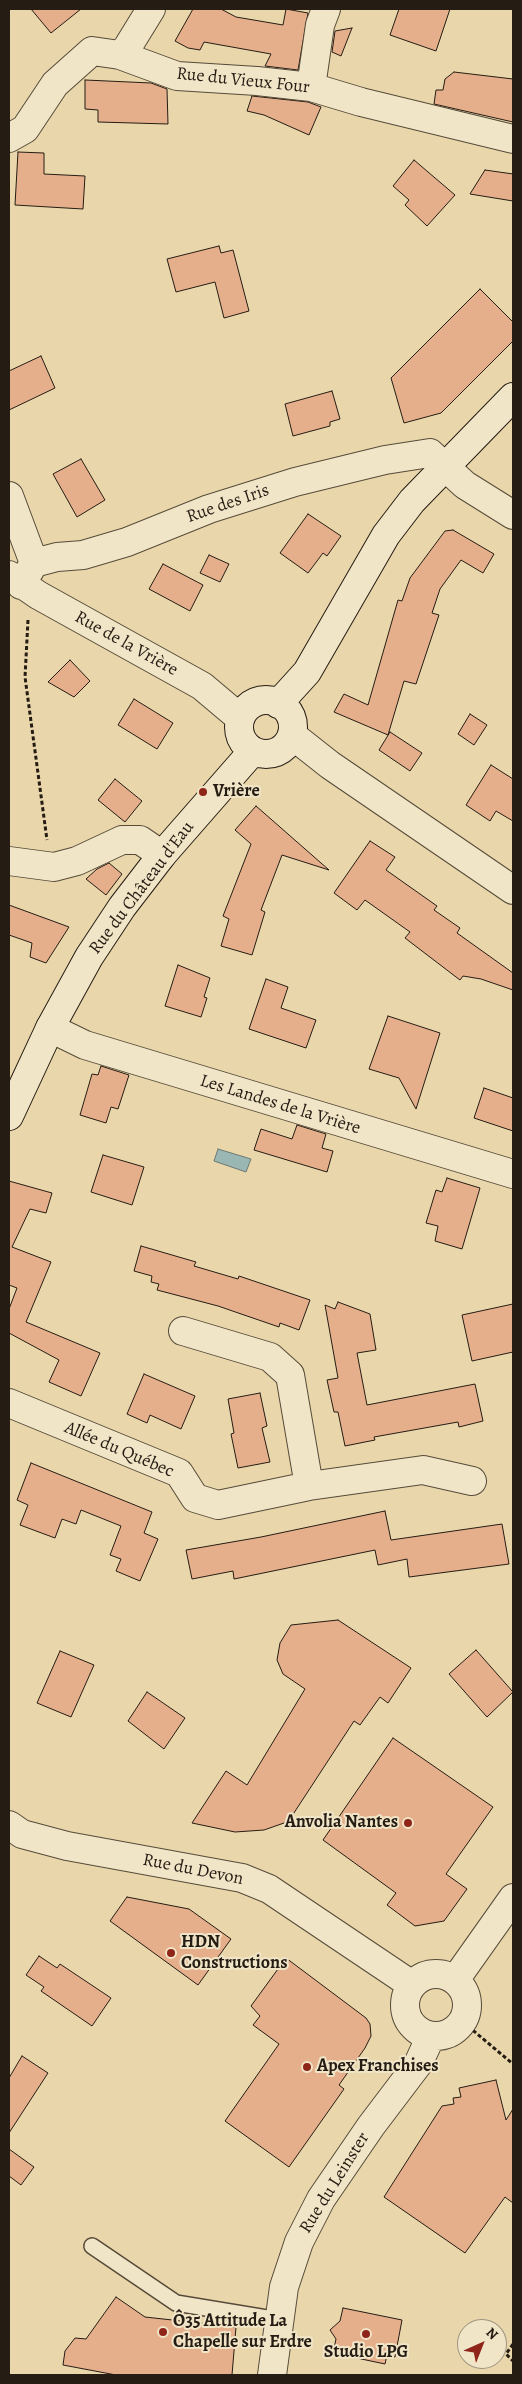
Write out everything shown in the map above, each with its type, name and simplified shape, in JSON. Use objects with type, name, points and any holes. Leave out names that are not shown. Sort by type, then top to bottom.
[{"type":"street","points":[[120,55],[127,48],[150,9]]},
{"type":"street","points":[[311,87],[320,25],[326,9]]},
{"type":"street","name":"Rue du Vieux Four","points":[[9,138],[25,129],[55,84],[92,51],[120,55],[177,76],[257,81],[311,87],[361,102],[513,139]]},
{"type":"street","points":[[278,704],[307,672],[386,535],[412,500],[513,397]]},
{"type":"street","name":"Rue des Iris","points":[[25,579],[57,557],[83,556],[127,542],[209,509],[257,494],[385,460],[421,454],[430,453],[465,485],[513,515]]},
{"type":"street","points":[[9,496],[25,579]]},
{"type":"street","name":"Rue de la Vrière","points":[[25,579],[202,686],[240,718]]},
{"type":"street","points":[[270,700],[278,704],[286,709],[291,717],[292,735],[281,750],[262,754],[252,752],[241,737],[240,718],[252,704],[270,700]]},
{"type":"street","points":[[292,735],[330,765],[513,890]]},
{"type":"street","name":"Rue du Château d'Eau","points":[[9,1116],[50,1028],[89,957],[122,907],[162,854],[252,752]]},
{"type":"street","points":[[9,861],[54,867],[77,861],[122,840],[140,840],[162,854]]},
{"type":"street","name":"Les Landes de la Vrière","points":[[50,1028],[94,1048],[513,1174]]},
{"type":"street","points":[[183,1331],[270,1357],[290,1375],[309,1486]]},
{"type":"street","name":"Allée du Québec","points":[[9,1403],[179,1473],[195,1498],[218,1505],[309,1486],[423,1470],[472,1481]]},
{"type":"street","name":"Rue du Devon","points":[[9,1825],[22,1834],[67,1846],[242,1878],[269,1889],[412,1985]]},
{"type":"street","points":[[455,1980],[513,1898]]},
{"type":"street","points":[[428,1974],[447,1975],[455,1980],[466,1995],[467,2013],[463,2022],[449,2034],[431,2036],[420,2032],[412,2025],[407,2016],[405,2005],[412,1985],[428,1974]]},
{"type":"street","name":"Rue du Leinster","points":[[272,2375],[284,2287],[299,2242],[321,2199],[371,2126],[418,2064],[431,2036]]},
{"type":"lane","points":[[92,2246],[176,2303],[279,2320]]},
{"type":"path","points":[[25,579],[28,612],[25,677],[48,841],[54,867]]},
{"type":"path","points":[[463,2022],[513,2064]]},
{"type":"path","points":[[513,2344],[506,2354],[513,2361]]},
{"type":"water","points":[[218,1149],[251,1159],[246,1172],[214,1161]]},
{"type":"building","points":[[31,9],[81,9],[51,33]]},
{"type":"building","points":[[193,9],[221,9],[236,17],[283,25],[286,9],[308,13],[298,70],[265,66],[271,54],[204,42],[200,50],[188,48],[175,41]]},
{"type":"building","points":[[399,9],[450,9],[436,51],[390,35]]},
{"type":"building","points":[[352,28],[341,56],[332,52],[335,31]]},
{"type":"building","points":[[454,72],[513,79],[513,122],[434,104],[436,90],[443,90],[445,79]]},
{"type":"building","points":[[85,80],[151,83],[167,89],[168,124],[98,122],[98,110],[85,109]]},
{"type":"building","points":[[252,96],[308,102],[321,107],[309,135],[264,115],[247,111]]},
{"type":"building","points":[[18,152],[44,153],[44,174],[85,176],[83,209],[15,205]]},
{"type":"building","points":[[414,160],[455,195],[427,226],[405,205],[409,200],[393,186]]},
{"type":"building","points":[[485,170],[513,174],[513,201],[470,194]]},
{"type":"building","points":[[219,246],[221,253],[233,250],[249,311],[224,318],[215,282],[176,292],[167,259]]},
{"type":"building","points":[[480,289],[513,322],[513,341],[441,413],[404,423],[391,378]]},
{"type":"building","points":[[41,356],[55,388],[9,410],[9,371]]},
{"type":"building","points":[[332,391],[340,419],[330,422],[330,426],[293,436],[285,404]]},
{"type":"building","points":[[81,459],[105,500],[77,517],[53,474]]},
{"type":"building","points":[[308,514],[341,536],[327,556],[323,553],[308,573],[280,553]]},
{"type":"building","points":[[453,530],[494,554],[483,573],[461,560],[440,589],[432,613],[439,615],[416,684],[404,681],[388,735],[334,712],[344,694],[368,705],[398,600],[402,601],[410,578],[445,531]]},
{"type":"building","points":[[209,555],[229,564],[220,582],[200,573]]},
{"type":"building","points":[[163,564],[203,585],[190,611],[149,589]]},
{"type":"building","points":[[70,660],[90,681],[74,697],[48,682]]},
{"type":"building","points":[[134,699],[173,723],[157,749],[118,725]]},
{"type":"building","points":[[470,714],[487,725],[474,745],[458,734]]},
{"type":"building","points":[[390,732],[422,753],[410,771],[379,750]]},
{"type":"building","points":[[491,765],[513,779],[513,821],[496,811],[490,821],[466,805]]},
{"type":"building","points":[[115,779],[142,801],[125,822],[98,800]]},
{"type":"building","points":[[256,806],[329,870],[282,855],[261,910],[265,912],[252,955],[221,946],[229,919],[223,916],[251,844],[235,830]]},
{"type":"building","points":[[370,841],[395,857],[386,870],[437,906],[434,910],[460,928],[457,933],[513,973],[513,990],[481,979],[463,976],[460,980],[405,938],[410,932],[365,900],[357,910],[334,893]]},
{"type":"building","points":[[109,863],[122,874],[106,895],[86,879],[97,869]]},
{"type":"building","points":[[9,905],[69,927],[46,963],[30,957],[32,943],[9,935]]},
{"type":"building","points":[[178,965],[210,978],[204,997],[207,998],[201,1017],[165,1006]]},
{"type":"building","points":[[266,979],[288,987],[281,1008],[316,1020],[306,1048],[249,1029]]},
{"type":"building","points":[[388,1016],[440,1033],[416,1109],[399,1078],[369,1069]]},
{"type":"building","points":[[101,1066],[129,1075],[118,1109],[111,1107],[106,1123],[80,1115],[92,1074],[98,1075]]},
{"type":"building","points":[[484,1088],[513,1098],[513,1131],[474,1118]]},
{"type":"building","points":[[297,1125],[326,1134],[322,1148],[333,1151],[327,1172],[254,1150],[261,1129],[292,1139]]},
{"type":"building","points":[[103,1155],[144,1167],[132,1205],[91,1192]]},
{"type":"building","points":[[447,1178],[480,1188],[462,1249],[435,1241],[438,1226],[426,1223],[436,1190],[442,1192]]},
{"type":"building","points":[[9,1181],[52,1193],[46,1213],[30,1209],[12,1247],[51,1262],[26,1322],[100,1353],[81,1396],[49,1382],[59,1360],[9,1333],[9,1309],[17,1288],[9,1285]]},
{"type":"building","points":[[141,1246],[196,1262],[194,1266],[238,1279],[239,1276],[310,1300],[299,1330],[280,1323],[279,1327],[218,1306],[157,1290],[159,1284],[151,1282],[152,1276],[134,1271]]},
{"type":"building","points":[[338,1302],[370,1314],[376,1350],[357,1353],[367,1405],[475,1384],[483,1421],[459,1427],[458,1422],[374,1437],[375,1440],[345,1446],[338,1412],[334,1412],[327,1380],[338,1378],[325,1305],[335,1309]]},
{"type":"building","points":[[513,1304],[513,1352],[472,1361],[462,1315]]},
{"type":"building","points":[[144,1374],[195,1396],[181,1429],[150,1415],[147,1423],[127,1414]]},
{"type":"building","points":[[260,1393],[267,1426],[262,1428],[270,1462],[238,1468],[231,1434],[234,1433],[228,1399]]},
{"type":"building","points":[[31,1463],[152,1512],[144,1533],[158,1539],[140,1581],[116,1571],[121,1559],[110,1555],[121,1526],[81,1510],[76,1524],[62,1519],[55,1538],[20,1525],[28,1505],[17,1500]]},
{"type":"building","points":[[385,1511],[391,1540],[502,1524],[509,1564],[409,1577],[407,1559],[378,1565],[375,1550],[234,1579],[233,1571],[192,1579],[186,1550],[261,1537]]},
{"type":"building","points":[[338,1620],[411,1668],[388,1703],[380,1697],[360,1725],[354,1721],[290,1819],[284,1823],[264,1830],[235,1832],[192,1823],[226,1771],[247,1785],[305,1689],[283,1674],[277,1660],[280,1643],[291,1625]]},
{"type":"building","points":[[476,1650],[513,1692],[487,1717],[449,1674]]},
{"type":"building","points":[[60,1651],[94,1665],[71,1717],[37,1703]]},
{"type":"building","points":[[147,1692],[185,1718],[164,1749],[128,1721]]},
{"type":"building","name":"Anvolia Nantes","points":[[393,1738],[493,1807],[446,1874],[467,1889],[444,1921],[415,1926],[387,1905],[396,1893],[323,1840]]},
{"type":"building","points":[[127,1897],[189,1909],[231,1939],[198,1985],[110,1921]]},
{"type":"building","points":[[39,1956],[57,1968],[60,1964],[111,1998],[92,2026],[41,1991],[44,1987],[26,1975]]},
{"type":"building","name":"Apex Franchises","points":[[286,1958],[366,2018],[370,2024],[371,2036],[365,2048],[339,2085],[344,2089],[289,2167],[225,2121],[279,2044],[253,2025],[260,2016],[251,2006]]},
{"type":"building","points":[[22,2056],[48,2073],[9,2133],[9,2078]]},
{"type":"building","points":[[496,2080],[506,2120],[513,2109],[513,2203],[505,2197],[465,2253],[384,2197],[442,2106],[454,2104],[453,2098],[461,2097],[459,2088]]},
{"type":"building","points":[[9,2149],[34,2167],[21,2185],[9,2176]]},
{"type":"building","name":"Ô35 Attitude La Chapelle sur Erdre","points":[[116,2297],[145,2317],[236,2327],[232,2375],[116,2375],[63,2365],[65,2351],[75,2338],[86,2339]]},
{"type":"building","name":"Studio LPG","points":[[343,2308],[402,2320],[395,2357],[387,2355],[385,2364],[333,2353],[336,2339],[330,2330],[340,2321]]},
{"type":"place","name":"Vrière","points":[[203,792]]},
{"type":"place","name":"Anvolia Nantes","points":[[408,1823]]},
{"type":"place","name":"HDN Constructions","points":[[171,1953]]},
{"type":"place","name":"Apex Franchises","points":[[307,2067]]},
{"type":"place","name":"Ô35 Attitude La Chapelle sur Erdre","points":[[163,2332]]},
{"type":"place","name":"Studio LPG","points":[[366,2334]]}]
